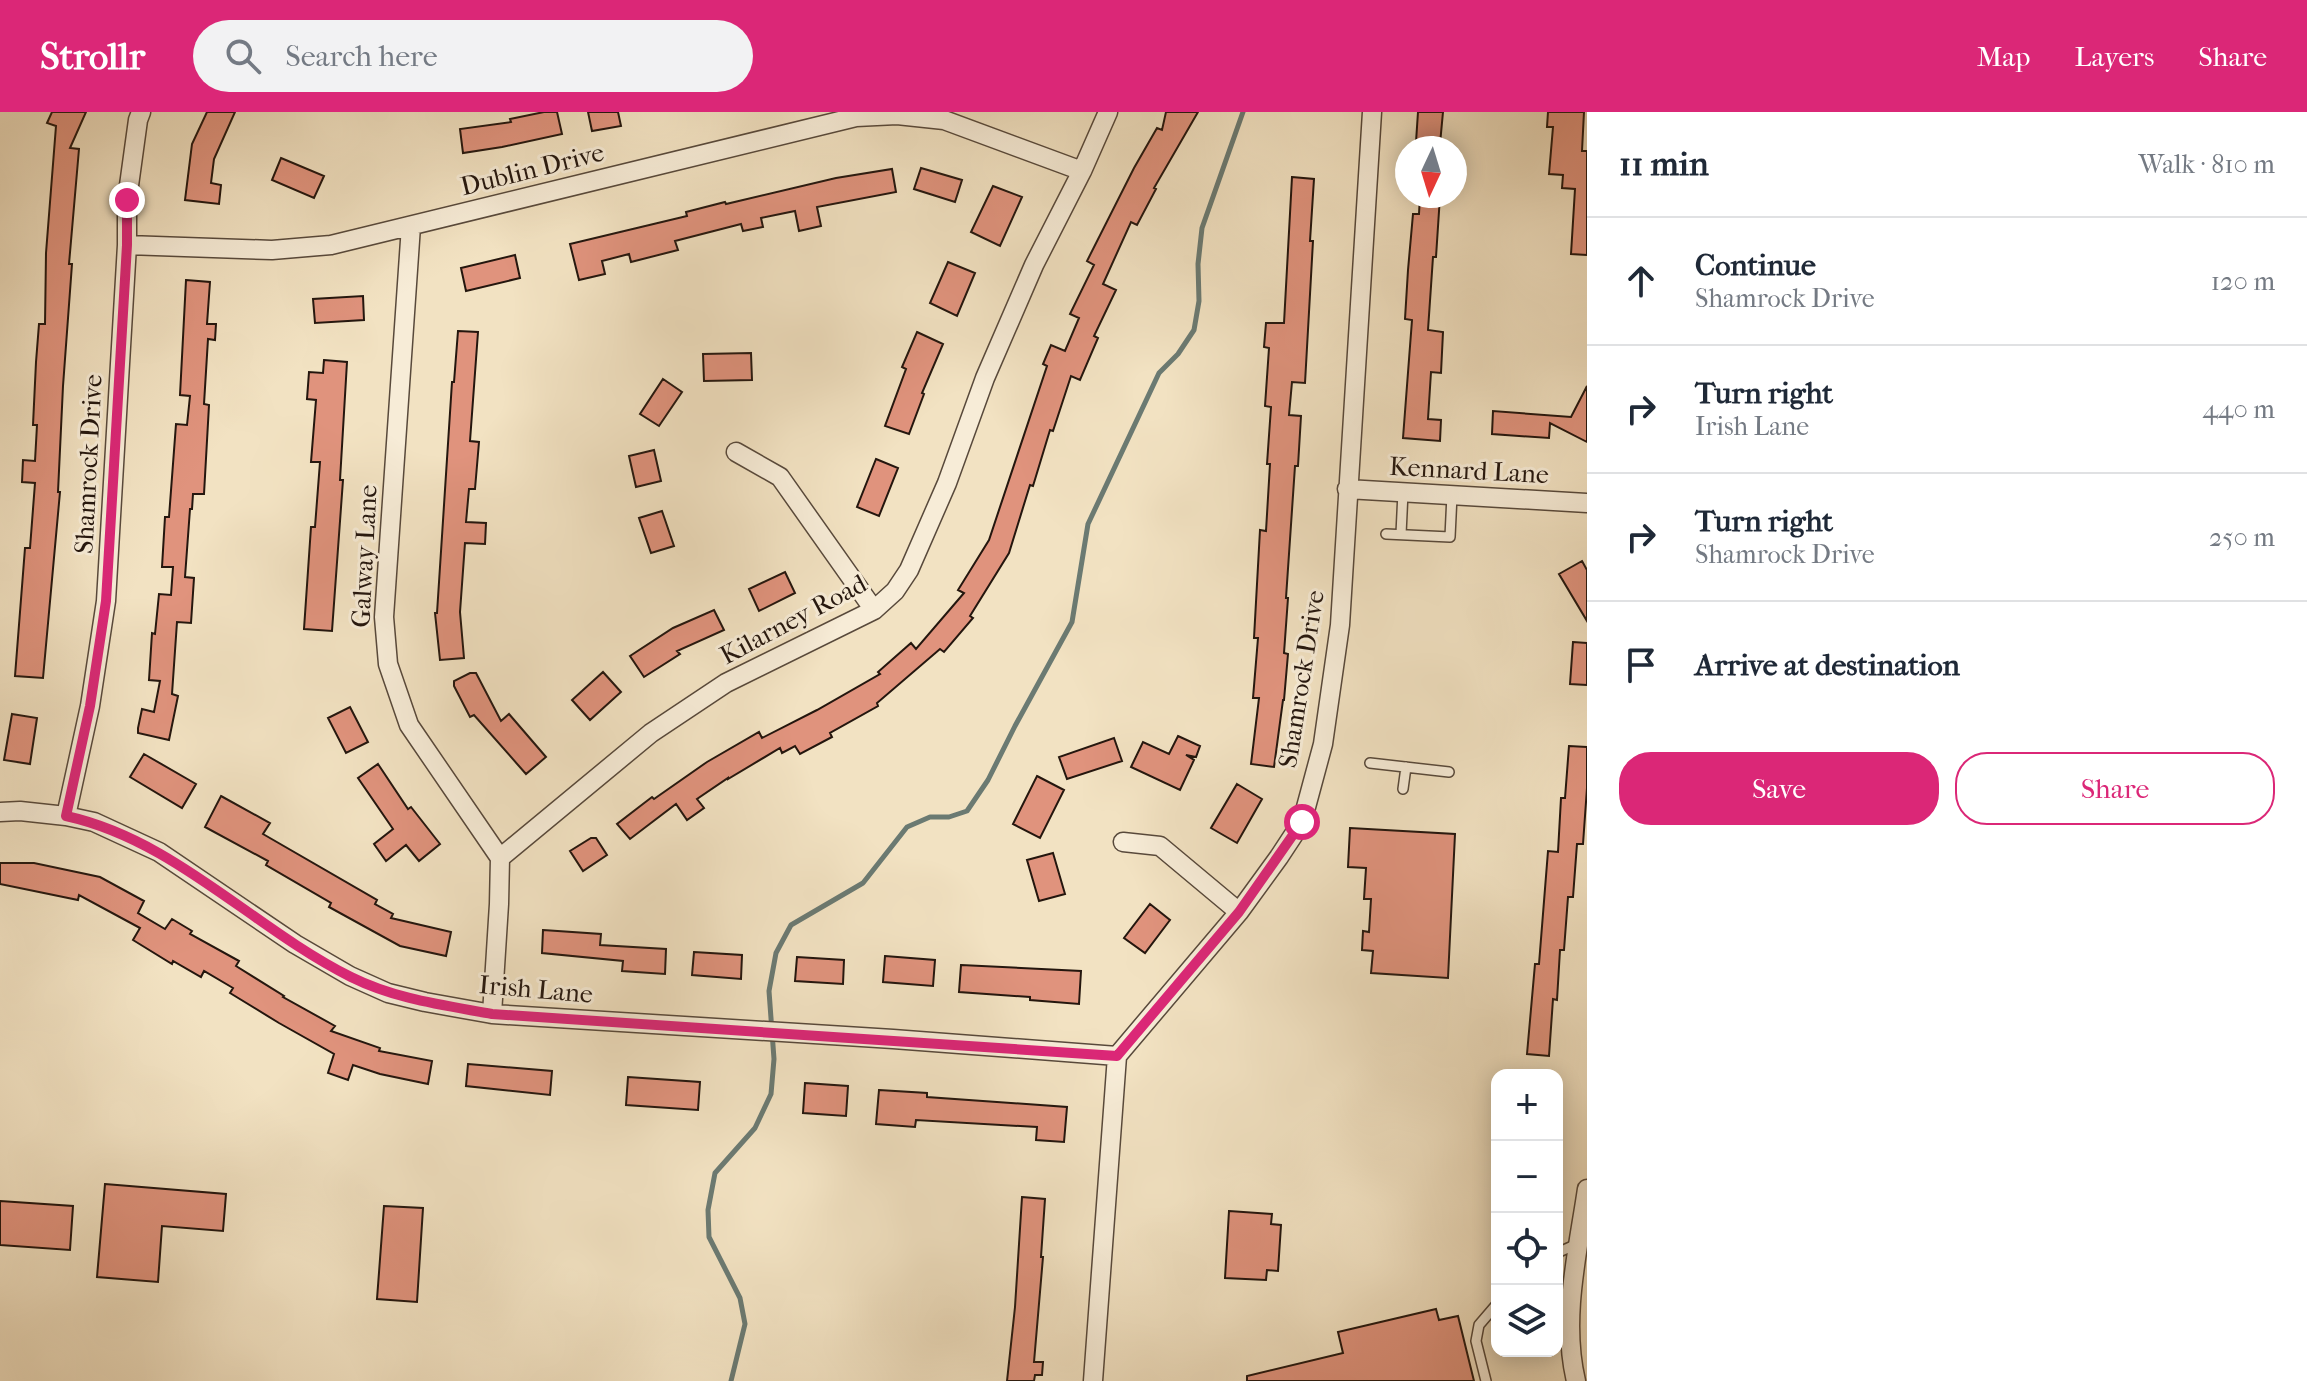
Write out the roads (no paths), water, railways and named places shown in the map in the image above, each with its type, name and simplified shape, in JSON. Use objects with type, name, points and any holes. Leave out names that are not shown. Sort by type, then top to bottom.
[{"type":"street","name":"Shamrock Drive","points":[[66,816],[90,706],[106,601],[127,200],[141,112]]},
{"type":"street","name":"Kilarney Road","points":[[500,858],[651,733],[726,683],[874,610],[895,591],[909,570],[947,483],[985,378],[1034,265],[1108,112]]},
{"type":"street","name":"Shamrock Drive","points":[[1117,1056],[1239,912],[1302,822],[1323,744],[1340,625],[1372,112]]},
{"type":"street","name":"Dublin Drive","points":[[127,245],[272,250],[331,245],[856,117],[897,115],[944,120],[1082,171]]},
{"type":"street","name":"Galway Lane","points":[[411,226],[384,617],[388,664],[409,725],[500,858]]},
{"type":"street","points":[[736,452],[780,477],[874,610]]},
{"type":"street","name":"Kennard Lane","points":[[1347,489],[1587,503]]},
{"type":"street","name":"Irish Lane","points":[[0,812],[20,811],[94,822],[159,852],[295,944],[350,976],[388,993],[425,1002],[492,1014],[1117,1056]]},
{"type":"street","points":[[1123,842],[1160,846],[1239,912]]},
{"type":"street","points":[[492,1014],[500,858]]},
{"type":"street","points":[[1093,1381],[1117,1056]]},
{"type":"street","points":[[1576,1381],[1572,1364],[1571,1304],[1587,1189]]},
{"type":"lane","points":[[1401,534],[1403,492]]},
{"type":"lane","points":[[1386,534],[1450,537],[1452,495]]},
{"type":"lane","points":[[1370,763],[1449,772]]},
{"type":"lane","points":[[1403,789],[1406,767]]},
{"type":"lane","points":[[1563,1250],[1579,1243]]},
{"type":"lane","points":[[1486,1381],[1479,1357],[1477,1333],[1479,1325],[1491,1311]]},
{"type":"waterway","points":[[731,1381],[745,1324],[740,1298],[709,1237],[708,1210],[715,1173],[755,1128],[771,1094],[774,1059],[769,991],[776,953],[791,925],[863,883],[907,827],[930,817],[949,817],[967,811],[988,780],[1072,622],[1088,524],[1159,373],[1178,354],[1194,330],[1199,301],[1198,264],[1202,228],[1243,112]]}]
